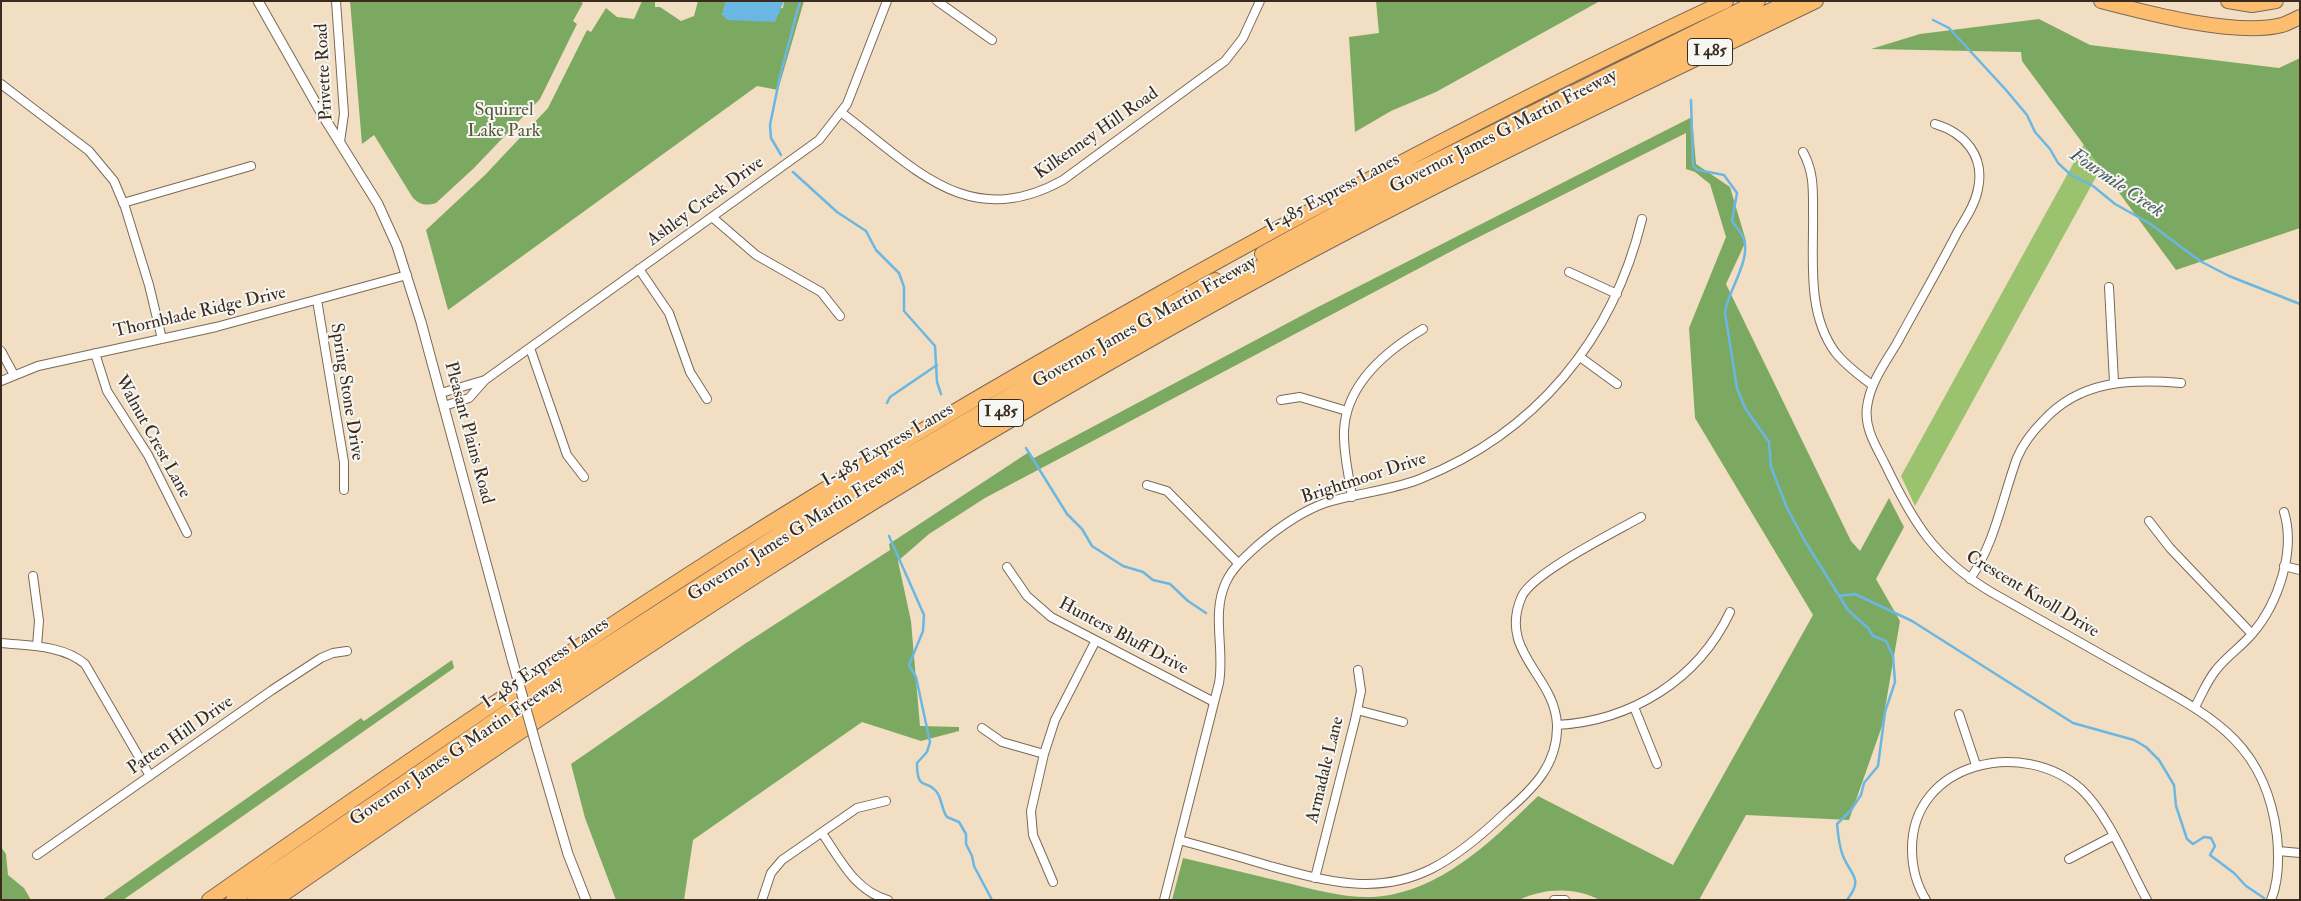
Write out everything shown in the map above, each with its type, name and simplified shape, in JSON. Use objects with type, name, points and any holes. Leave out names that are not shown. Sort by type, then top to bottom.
[{"type":"highway","points":[[1668,28],[1688,11],[1706,1]]},
{"type":"highway","name":"Governor James G Martin Freeway","points":[[209,900],[572,651],[717,557],[1013,377],[1286,223],[1589,66],[1726,1]]},
{"type":"highway","name":"I-485 Express Lanes","points":[[233,900],[558,677],[827,503],[1108,338],[1392,183],[1758,1]]},
{"type":"highway","name":"I-485 Express Lanes","points":[[255,900],[469,751],[717,587],[834,513],[1033,393],[1252,270],[1554,113],[1791,1]]},
{"type":"highway","name":"Governor James G Martin Freeway","points":[[275,900],[576,694],[763,572],[1029,410],[1231,294],[1580,113],[1820,1]]},
{"type":"highway","points":[[2101,1],[2142,12],[2236,29],[2282,25],[2300,17]]},
{"type":"highway","points":[[2228,1],[2252,5],[2276,1]]},
{"type":"highway","points":[[469,751],[576,694]]},
{"type":"highway","points":[[223,900],[264,861]]},
{"type":"street","name":"Pleasant Plains Road","points":[[258,1],[378,204],[407,275],[441,393],[537,748],[568,854],[586,900]]},
{"type":"street","name":"Privette Road","points":[[336,1],[344,114],[340,142]]},
{"type":"street","name":"Ashley Creek Drive","points":[[444,406],[468,398],[485,380],[812,145],[842,113],[887,1]]},
{"type":"street","points":[[937,1],[992,40]]},
{"type":"street","name":"Kilkenney Hill Road","points":[[842,113],[946,189],[988,200],[1010,200],[1034,195],[1063,180],[1225,61],[1243,38],[1260,1]]},
{"type":"street","points":[[1,84],[89,151],[110,176],[123,203],[149,285],[162,339]]},
{"type":"street","name":"Crescent Knoll Drive","points":[[1935,124],[1959,134],[1967,142],[1978,167],[1978,193],[1872,385],[1867,407],[1867,424],[1900,496],[1916,525],[1934,547],[1970,579],[2195,707],[2226,730],[2253,763],[2273,810],[2278,851],[2276,885],[2271,900]]},
{"type":"street","points":[[1804,152],[1812,173],[1814,294],[1822,330],[1835,352],[1872,385]]},
{"type":"street","points":[[123,203],[251,166]]},
{"type":"street","points":[[712,217],[756,255],[821,292],[840,316]]},
{"type":"street","name":"Brightmoor Drive","points":[[1164,900],[1214,702],[1222,662],[1218,623],[1220,597],[1226,581],[1238,563],[1292,519],[1325,503],[1420,479],[1486,446],[1530,413],[1580,357],[1601,325],[1617,294],[1642,219]]},
{"type":"street","points":[[639,269],[669,313],[690,372],[707,399]]},
{"type":"street","points":[[1569,272],[1617,294]]},
{"type":"street","name":"Thornblade Ridge Drive","points":[[1,381],[38,366],[216,327],[407,275]]},
{"type":"street","points":[[2109,287],[2114,382]]},
{"type":"street","name":"Spring Stone Drive","points":[[317,300],[344,462],[344,490]]},
{"type":"street","points":[[1352,497],[1344,443],[1347,411],[1359,387],[1376,363],[1402,341],[1423,329]]},
{"type":"street","points":[[530,348],[567,455],[584,477]]},
{"type":"street","points":[[1,351],[14,375]]},
{"type":"street","name":"Walnut Crest Lane","points":[[95,353],[107,391],[148,456],[187,533]]},
{"type":"street","points":[[1580,357],[1617,384]]},
{"type":"street","name":"Ashley Creek Drive","points":[[441,393],[485,380]]},
{"type":"street","points":[[1970,579],[1988,547],[2018,457],[2031,433],[2050,412],[2066,400],[2090,389],[2114,382],[2157,381],[2181,384]]},
{"type":"street","points":[[1282,400],[1293,396],[1300,397],[1347,411]]},
{"type":"street","points":[[1147,485],[1167,491],[1238,563]]},
{"type":"street","points":[[2195,707],[2218,668],[2252,634],[2269,608],[2284,566],[2288,527],[2284,512]]},
{"type":"street","points":[[1179,840],[1343,884],[1377,885],[1417,875],[1444,861],[1492,825],[1543,776],[1555,749],[1556,714],[1548,693],[1518,641],[1516,622],[1522,596],[1536,579],[1641,517]]},
{"type":"street","points":[[2150,521],[2170,548],[2252,634]]},
{"type":"street","name":"Hunters Bluff Drive","points":[[1007,566],[1027,596],[1040,608],[1095,642],[1214,702]]},
{"type":"street","points":[[2284,566],[2300,570]]},
{"type":"street","points":[[33,576],[39,621],[38,646]]},
{"type":"street","points":[[1557,725],[1590,722],[1634,707],[1660,692],[1688,671],[1717,636],[1730,612]]},
{"type":"street","points":[[1053,882],[1038,848],[1030,820],[1044,754],[1062,705],[1095,642]]},
{"type":"street","points":[[1,643],[38,646],[67,653],[85,664],[150,776]]},
{"type":"street","name":"Patten Hill Drive","points":[[38,856],[321,658],[333,653],[347,651]]},
{"type":"street","name":"Armadale Lane","points":[[1315,878],[1361,691],[1358,670]]},
{"type":"street","points":[[1634,707],[1658,764]]},
{"type":"street","points":[[1357,710],[1403,722]]},
{"type":"street","points":[[1959,714],[1976,765]]},
{"type":"street","points":[[982,728],[1002,742],[1044,754]]},
{"type":"street","points":[[1926,900],[1916,881],[1912,862],[1912,844],[1916,822],[1925,804],[1937,790],[1964,770],[1976,765],[1996,761],[2032,763],[2060,775],[2088,797],[2113,836],[2147,900]]},
{"type":"street","points":[[762,900],[767,881],[775,866],[857,808],[886,801]]},
{"type":"street","points":[[822,833],[855,880],[876,896],[888,900]]},
{"type":"street","points":[[2069,859],[2113,836]]},
{"type":"street","points":[[2278,851],[2300,853]]},
{"type":"street","points":[[1554,900],[1565,900]]},
{"type":"green space","name":"Squirrel Lake Park","points":[[350,1],[579,1],[583,3],[573,21],[577,24],[540,99],[474,168],[436,203],[426,205],[413,198],[374,135],[362,144]]},
{"type":"green space","points":[[642,1],[655,1],[655,7],[660,7],[681,21],[694,16],[698,1],[726,1],[722,15],[783,8],[784,1],[804,1],[778,90],[757,86],[448,310],[426,230],[485,175],[548,108],[587,30],[591,32],[606,8],[617,17],[634,19]]},
{"type":"green space","points":[[1376,1],[1600,1],[1436,92],[1391,111],[1355,132],[1349,37],[1379,33]]},
{"type":"green space","points":[[2039,19],[2090,45],[2279,68],[2300,58],[2300,228],[2176,270],[2022,61],[2021,52],[1871,49],[1920,34]]},
{"type":"green space","points":[[1692,117],[1696,164],[1730,187],[1746,241],[1726,284],[1851,541],[1860,551],[1889,498],[1904,527],[1876,579],[1900,621],[1882,726],[1849,820],[1746,815],[1699,900],[1600,900],[1570,891],[1549,891],[1519,900],[1172,900],[1183,858],[1339,895],[1373,897],[1397,893],[1421,886],[1443,875],[1464,861],[1503,830],[1538,796],[1673,865],[1813,615],[1695,418],[1689,328],[1726,237],[1710,184],[1695,172],[1686,169],[1686,133],[1465,244],[985,498],[929,534],[898,561],[911,621],[920,726],[959,727],[959,731],[921,741],[862,722],[693,840],[684,900],[616,900],[585,818],[571,764],[743,645],[890,550],[889,544],[1029,452],[1034,458],[1316,308]]},
{"type":"green space","points":[[2084,144],[2101,168],[1915,506],[1901,476]]},
{"type":"green space","points":[[452,660],[454,668],[123,900],[102,900],[361,718],[364,721]]},
{"type":"green space","points":[[1,847],[6,854],[8,875],[24,888],[31,900],[1,900]]},
{"type":"water","points":[[726,1],[784,1],[775,22],[727,20],[722,14]]},
{"type":"waterway","points":[[781,155],[771,138],[770,125],[780,76],[800,1]]},
{"type":"waterway","name":"Fourmile Creek","points":[[1933,20],[1949,28],[2006,90],[2027,115],[2035,132],[2050,149],[2058,163],[2071,175],[2093,186],[2115,204],[2149,223],[2200,261],[2229,276],[2300,304]]},
{"type":"waterway","points":[[1691,100],[1693,166],[1698,170],[1724,175],[1737,193],[1732,221],[1743,237],[1745,255],[1725,313],[1737,388],[1745,408],[1769,442],[1771,467],[1787,508],[1806,543],[1848,610],[1868,628],[1873,636],[1886,641],[1893,656],[1895,682],[1885,712],[1878,766],[1864,783],[1861,795],[1851,810],[1837,824],[1842,852],[1855,882],[1855,887],[1847,900]]},
{"type":"waterway","points":[[793,172],[837,212],[866,231],[876,250],[899,273],[904,287],[904,311],[935,346],[937,382],[941,394]]},
{"type":"waterway","points":[[887,403],[890,397],[937,365]]},
{"type":"waterway","points":[[1026,448],[1067,514],[1082,529],[1092,546],[1123,566],[1143,572],[1153,580],[1170,584],[1188,601],[1206,613]]},
{"type":"waterway","points":[[889,536],[924,615],[923,631],[909,665],[916,677],[930,742],[927,752],[917,763],[917,773],[921,782],[930,786],[938,794],[947,817],[959,822],[966,834],[966,844],[972,856],[974,866],[992,900]]},
{"type":"waterway","points":[[1839,596],[1855,594],[1912,621],[2073,723],[2134,740],[2146,747],[2159,760],[2174,785],[2176,806],[2187,839],[2193,844],[2204,837],[2211,838],[2215,846],[2210,855],[2234,873],[2246,886],[2264,898]]}]
